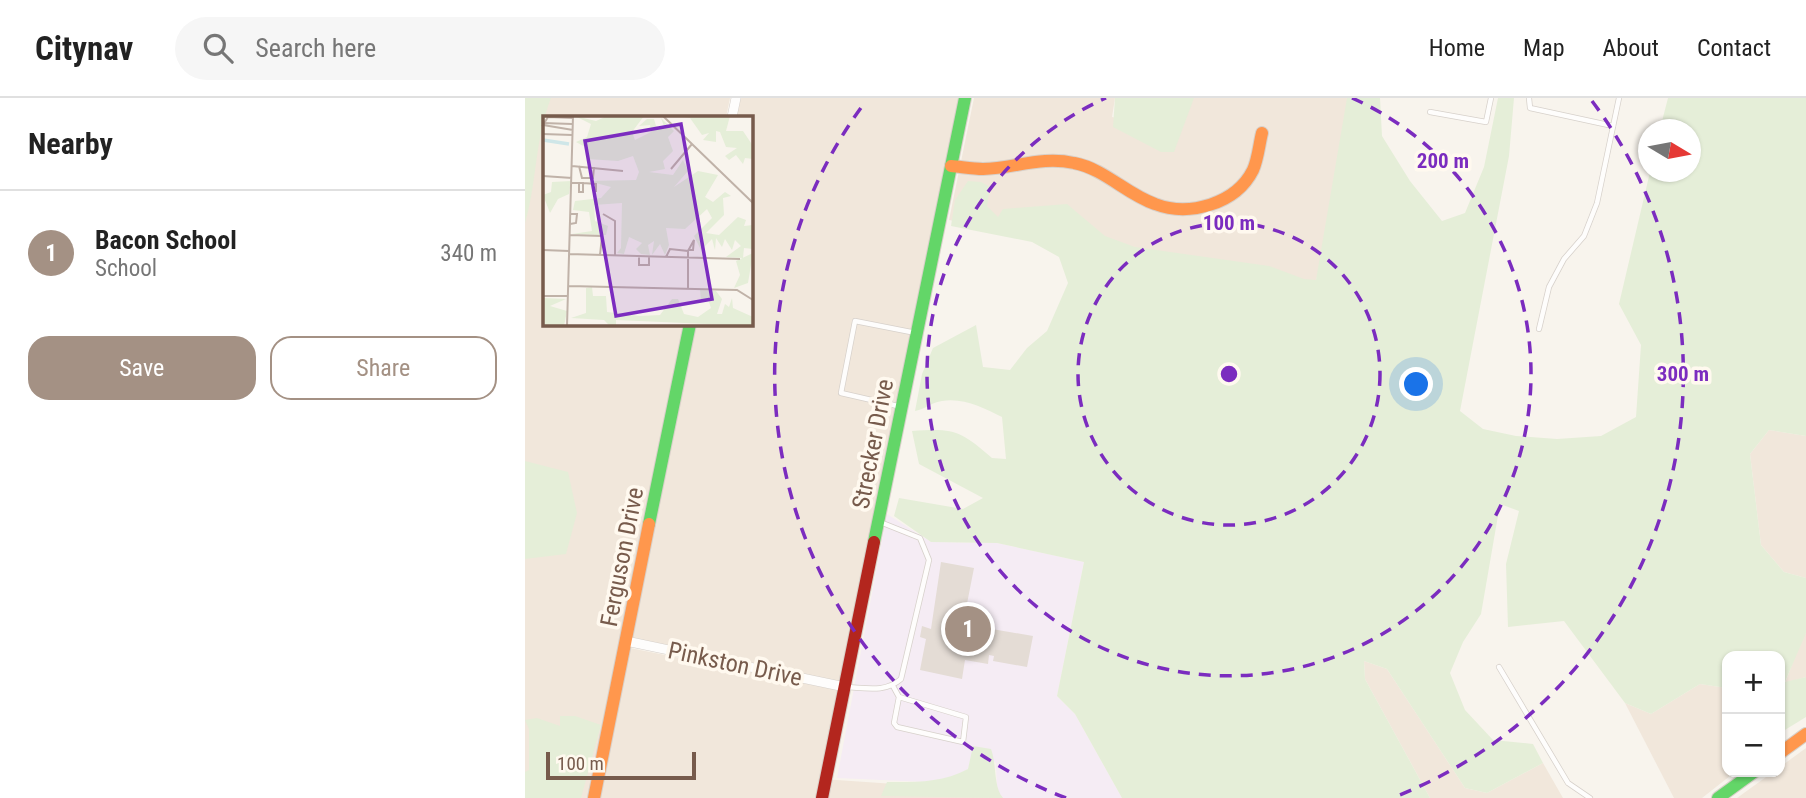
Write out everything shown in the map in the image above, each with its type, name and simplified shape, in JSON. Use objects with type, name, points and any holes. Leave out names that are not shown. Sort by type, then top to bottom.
[{"type":"street","points":[[732,116],[736,98]]},
{"type":"street","name":"Strecker Drive","points":[[822,798],[965,98]]},
{"type":"street","points":[[951,166],[984,169],[1044,159],[1076,163],[1113,178],[1153,204],[1176,210],[1197,209],[1217,203],[1242,185],[1253,169],[1262,133]]},
{"type":"street","name":"Ferguson Drive","points":[[594,798],[690,326]]},
{"type":"street","name":"Pinkston Drive","points":[[626,641],[845,687]]},
{"type":"street","points":[[1785,749],[1806,734]]},
{"type":"street","points":[[1719,798],[1747,777]]},
{"type":"lane","points":[[1430,112],[1486,122],[1491,98]]},
{"type":"lane","points":[[1529,98],[1530,108],[1613,126]]},
{"type":"lane","points":[[1539,329],[1549,287],[1564,258],[1584,236],[1597,203],[1619,98]]},
{"type":"lane","points":[[902,407],[841,393],[855,321],[917,334]]},
{"type":"lane","points":[[845,687],[880,689],[893,686],[901,680],[929,560],[919,538],[879,522]]},
{"type":"lane","points":[[1499,667],[1569,783],[1590,798]]},
{"type":"lane","points":[[893,686],[899,697],[894,723],[897,727],[963,742],[966,717],[899,697]]},
{"type":"shaded area","points":[[525,98],[730,98],[726,116],[543,116],[543,326],[685,326],[620,646],[836,689],[838,697],[822,779],[997,791],[1003,798],[525,798]]},
{"type":"shaded area","points":[[736,98],[965,98],[845,687],[626,641],[690,326],[753,326],[753,116],[732,116]]},
{"type":"shaded area","points":[[974,98],[1115,98],[1112,117],[1175,130],[1182,98],[1352,98],[1314,292],[949,220]]},
{"type":"shaded area","points":[[1769,430],[1806,436],[1806,578],[1784,572],[1761,545],[1750,454]]},
{"type":"shaded area","points":[[887,514],[931,542],[997,543],[1084,562],[1057,696],[1075,714],[1122,798],[1003,798],[997,791],[996,763],[974,746],[968,769],[953,777],[926,782],[837,778]]},
{"type":"shaded area","points":[[1806,633],[1806,677],[1785,683]]},
{"type":"shaded area","points":[[1364,661],[1387,669],[1465,788],[1487,793],[1543,763],[1563,798],[1430,798],[1365,679]]},
{"type":"shaded area","points":[[1700,684],[1722,687],[1722,777],[1729,777],[1702,798],[1674,798],[1625,703],[1651,714]]},
{"type":"shaded area","points":[[1806,748],[1806,798],[1737,798],[1766,777],[1785,777],[1785,763]]},
{"type":"green space","points":[[525,98],[551,98],[543,116],[525,223]]},
{"type":"green space","points":[[1115,98],[1194,98],[1174,152],[1161,152],[1113,127]]},
{"type":"green space","points":[[1347,98],[1380,98],[1382,136],[1410,181],[1442,221],[1465,213],[1484,167],[1498,98],[1514,98],[1509,156],[1460,411],[1483,429],[1516,436],[1557,439],[1601,436],[1636,417],[1641,345],[1619,304],[1648,182],[1701,182],[1701,119],[1663,119],[1668,98],[1806,98],[1806,436],[1769,430],[1750,454],[1761,545],[1784,572],[1806,578],[1806,633],[1785,682],[1785,651],[1722,651],[1722,687],[1700,684],[1651,714],[1625,703],[1564,621],[1508,627],[1506,564],[1519,511],[1500,504],[1481,614],[1463,642],[1450,673],[1465,710],[1493,740],[1533,744],[1543,763],[1487,793],[1465,788],[1387,669],[1364,661],[1365,679],[1430,798],[1122,798],[1075,714],[1057,696],[1084,562],[997,543],[931,542],[894,516],[899,498],[963,509],[983,498],[919,464],[912,431],[938,430],[956,433],[992,458],[1006,459],[1002,417],[981,407],[950,400],[915,411],[922,374],[933,348],[976,325],[983,367],[1010,370],[1027,348],[1047,331],[1068,283],[1059,257],[1032,242],[951,226],[955,200],[968,181],[981,182],[990,187],[987,206],[998,217],[1003,209],[1067,204],[1105,236],[1135,247],[1269,266],[1304,279],[1316,280]]},
{"type":"green space","points":[[525,461],[568,472],[577,513],[566,554],[525,559]]},
{"type":"green space","points":[[1806,677],[1806,717],[1785,730],[1785,682]]},
{"type":"green space","points":[[560,716],[575,716],[601,725],[581,798],[525,798],[525,772],[529,770],[529,729],[525,720],[537,718],[560,726]]},
{"type":"green space","points":[[973,746],[991,749],[998,788],[1003,798],[881,796],[887,782],[939,779],[968,769]]},
{"type":"building","points":[[941,562],[974,568],[963,624],[1033,636],[1027,667],[993,661],[994,656],[989,655],[988,664],[965,660],[962,679],[920,670],[926,639],[920,637],[922,626],[931,629]]},
{"type":"traffic: fast","points":[[874,542],[965,98]]},
{"type":"traffic: fast","points":[[649,524],[690,326]]},
{"type":"traffic: fast","points":[[1718,798],[1747,777]]},
{"type":"traffic: slow","points":[[951,166],[983,169],[1051,161],[1074,163],[1106,176],[1144,200],[1168,208],[1196,208],[1223,199],[1245,182],[1255,166],[1262,133]]},
{"type":"traffic: slow","points":[[594,798],[649,524]]},
{"type":"traffic: slow","points":[[1785,749],[1806,734]]},
{"type":"traffic: jam","points":[[822,798],[874,542]]},
{"type":"place","name":"Bacon School","points":[[968,629]]}]
